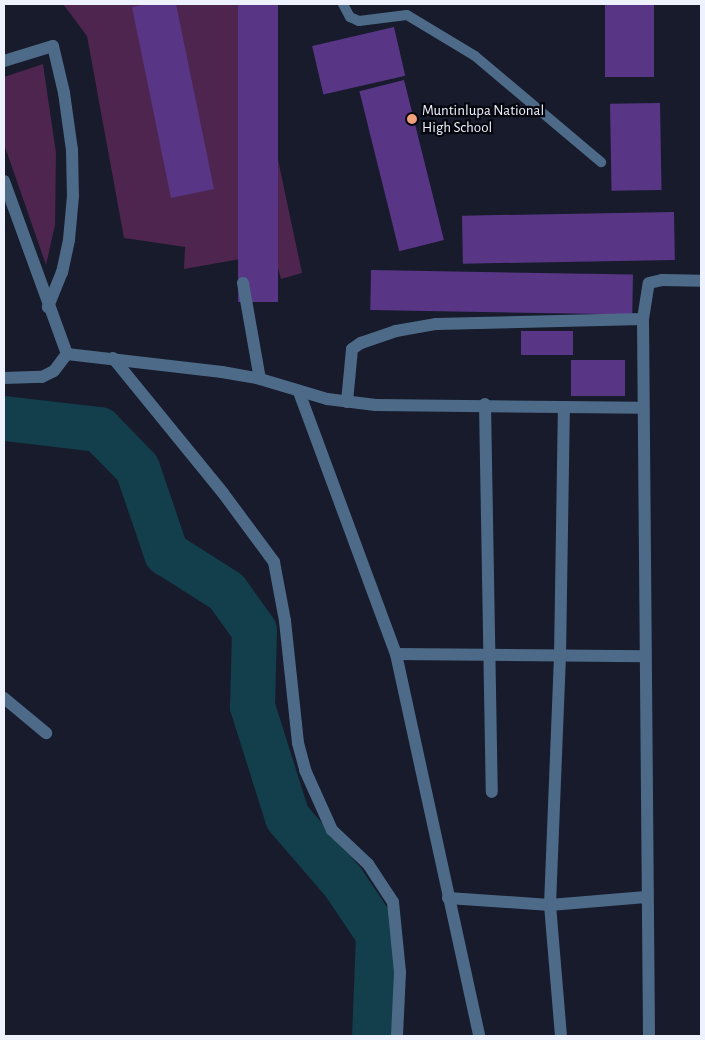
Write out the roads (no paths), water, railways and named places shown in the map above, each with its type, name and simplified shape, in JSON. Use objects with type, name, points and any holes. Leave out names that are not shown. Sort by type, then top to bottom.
[{"type":"street","points":[[4,61],[53,46],[64,93],[72,150],[73,196],[67,248],[48,307]]},
{"type":"street","points":[[4,181],[48,307],[67,354]]},
{"type":"street","points":[[649,1036],[642,408],[644,319],[649,283],[662,280],[701,281]]},
{"type":"street","points":[[243,283],[260,379]]},
{"type":"street","points":[[347,402],[352,349],[360,343],[396,331],[436,324],[644,319]]},
{"type":"street","points":[[67,354],[113,358],[260,379],[299,392],[347,402],[642,408]]},
{"type":"street","points":[[4,378],[42,377],[54,371],[67,354]]},
{"type":"street","points":[[113,358],[223,493],[274,562],[285,621],[298,743],[305,770],[332,830],[368,864],[393,902],[400,972],[398,1036]]},
{"type":"street","points":[[299,392],[396,654],[479,1036]]},
{"type":"street","points":[[485,404],[492,792]]},
{"type":"street","points":[[561,1036],[550,905],[560,656],[564,407]]},
{"type":"street","points":[[396,654],[644,656]]},
{"type":"street","points":[[4,698],[46,733]]},
{"type":"street","points":[[448,898],[550,905],[646,897]]},
{"type":"lane","points":[[343,4],[350,17],[359,21],[407,15],[474,56],[601,162]]},
{"type":"waterway","points":[[4,418],[99,429],[137,468],[166,553],[226,591],[254,630],[252,706],[287,817],[343,882],[378,934],[374,1036]]},
{"type":"place","name":"Muntinlupa National High School","points":[[412,119]]}]
